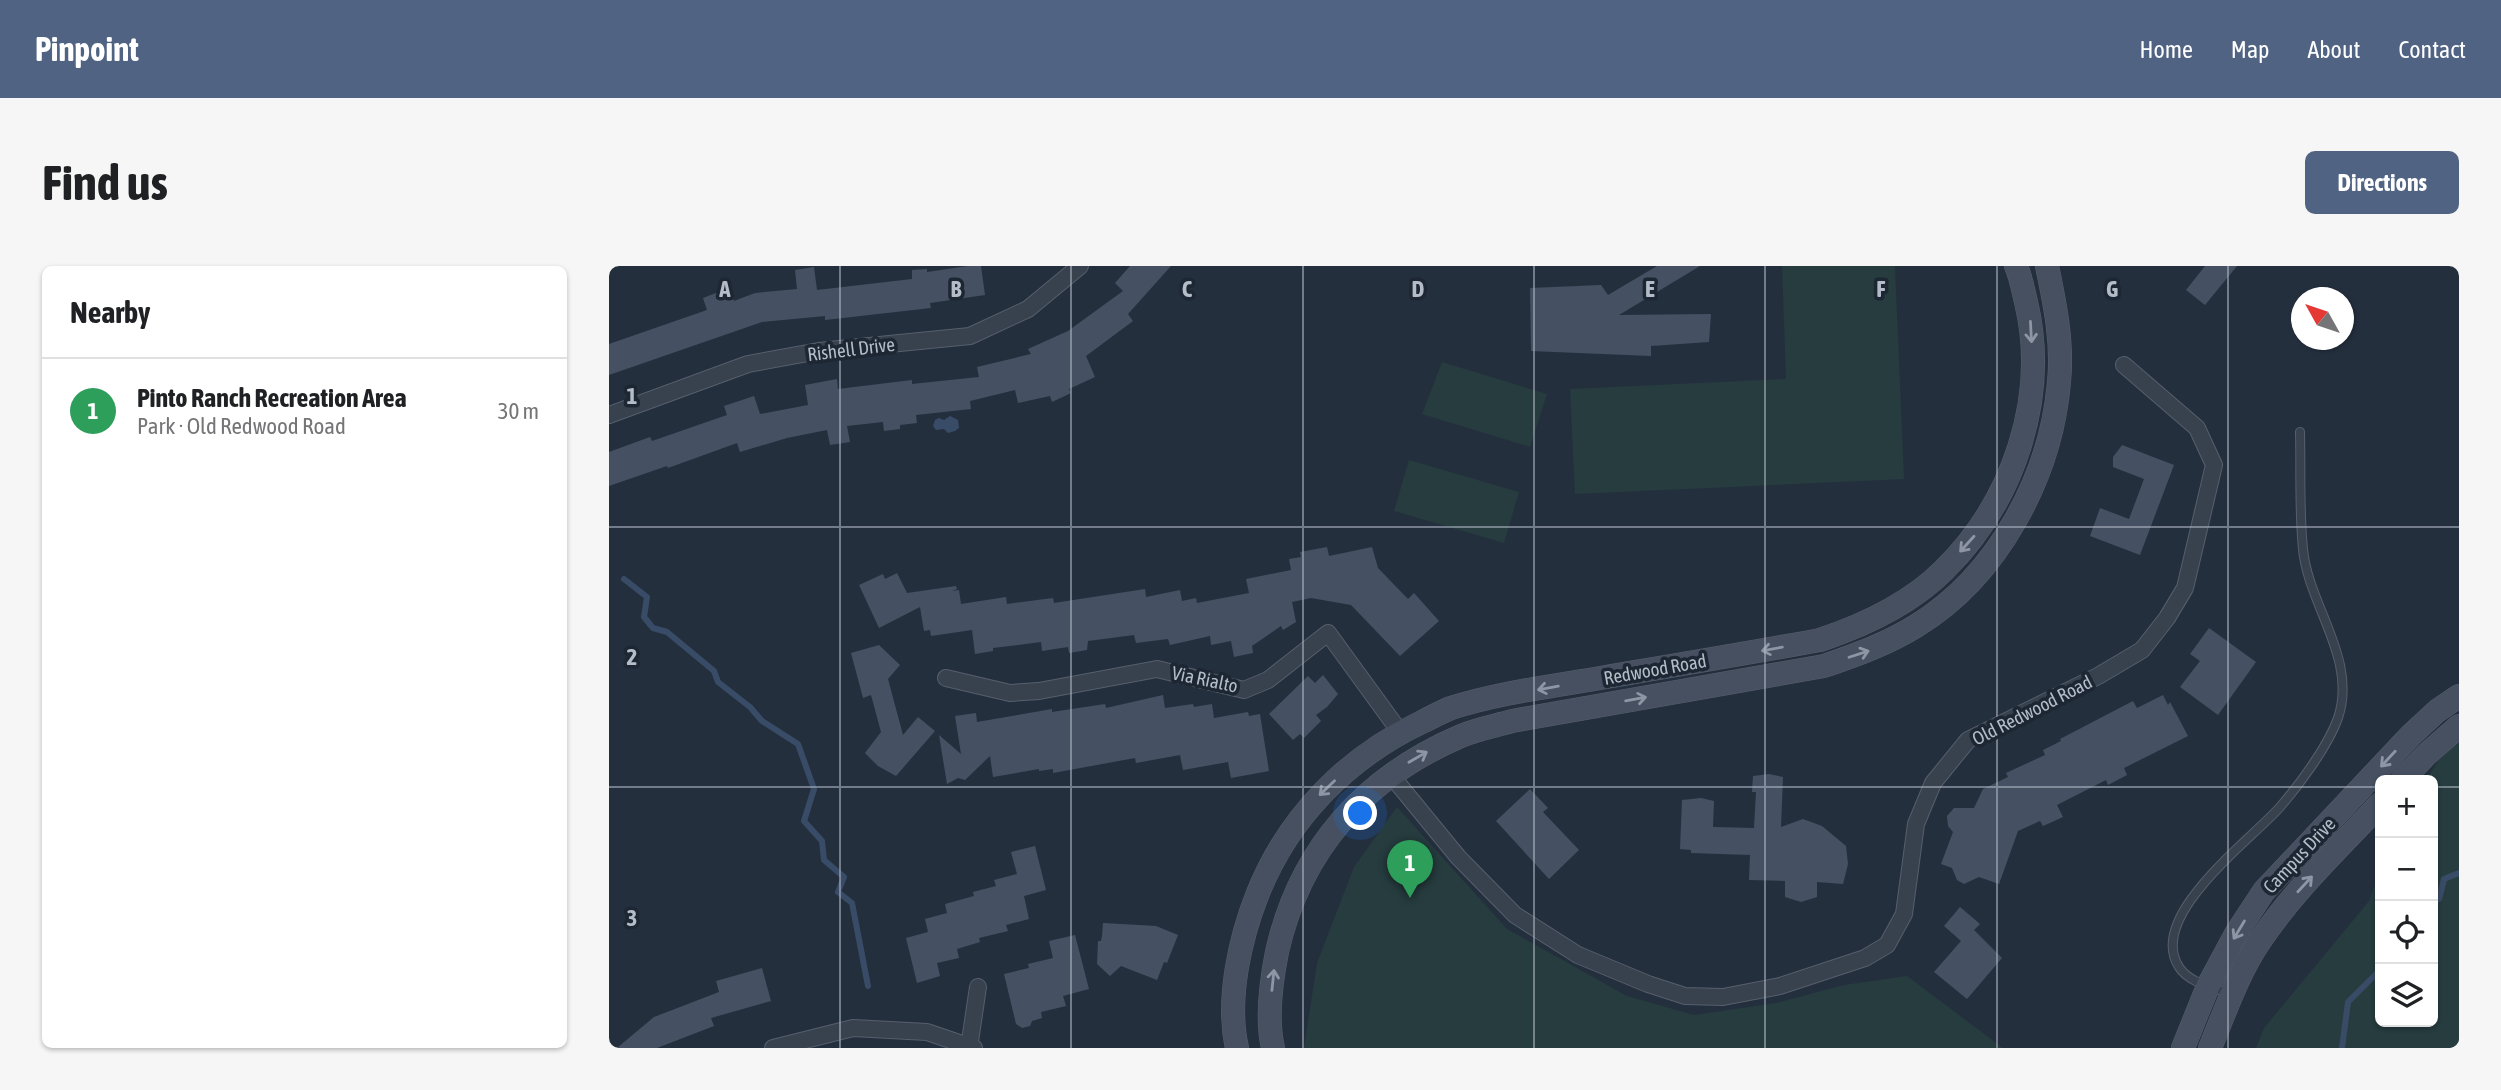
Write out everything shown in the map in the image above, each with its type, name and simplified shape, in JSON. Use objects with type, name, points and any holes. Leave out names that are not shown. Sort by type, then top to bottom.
[{"type":"main road","name":"Redwood Road","points":[[1237,1048],[1234,1036],[1238,965],[1244,932],[1268,870],[1300,819],[1324,790],[1375,747],[1450,709],[1511,694],[1820,640],[1857,627],[1904,602],[1943,571],[1977,533],[2005,487],[2022,440],[2033,380],[2031,322],[2016,266]]},
{"type":"main road","name":"Redwood Road","points":[[1273,1048],[1271,994],[1274,966],[1292,903],[1311,862],[1328,836],[1350,811],[1390,774],[1418,756],[1463,735],[1512,721],[1824,666],[1871,650],[1918,625],[1961,592],[1995,551],[2029,499],[2047,448],[2059,382],[2058,320],[2047,266]]},
{"type":"main road","name":"Campus Drive","points":[[2183,1048],[2208,986],[2237,932],[2264,891],[2411,735],[2459,695]]},
{"type":"main road","points":[[2407,775],[2456,729]]},
{"type":"main road","name":"Campus Drive","points":[[2210,1048],[2232,995],[2258,944],[2285,906],[2375,809]]},
{"type":"street","name":"Rishell Drive","points":[[609,415],[748,364],[819,351],[970,336],[1028,309],[1080,266]]},
{"type":"street","name":"Old Redwood Road","points":[[1390,774],[1458,857],[1515,915],[1578,955],[1648,984],[1685,996],[1723,997],[1780,986],[1865,958],[1888,945],[1904,914],[1916,824],[1933,783],[1968,740],[2098,676],[2142,650],[2167,618],[2185,588],[2214,466],[2197,428],[2124,365]]},
{"type":"street","name":"Via Rialto","points":[[946,678],[1010,693],[1039,691],[1157,669],[1244,690],[1268,680],[1328,633],[1400,732]]},
{"type":"street","points":[[773,1048],[853,1028],[926,1032],[971,1047],[978,987]]},
{"type":"lane","points":[[2232,995],[2187,977],[2174,956],[2172,941],[2176,928],[2191,900],[2210,875],[2279,808],[2313,764],[2338,718],[2341,673],[2333,640],[2312,587],[2303,551],[2300,432]]},
{"type":"green space","points":[[1782,266],[1895,266],[1904,479],[1575,494],[1570,389],[1786,379]]},
{"type":"green space","points":[[1442,362],[1547,394],[1530,447],[1422,414]]},
{"type":"green space","points":[[1409,460],[1519,492],[1504,543],[1394,511]]},
{"type":"green space","points":[[2459,728],[2459,1048],[2256,1048],[2264,1028],[2369,901],[2375,885],[2375,1027],[2438,1027],[2438,775],[2429,775]]},
{"type":"green space","points":[[1397,807],[1507,929],[1627,996],[1694,1015],[1776,1003],[1844,985],[1907,976],[2003,1048],[1304,1048],[1317,963],[1354,867]]},
{"type":"water","points":[[950,416],[958,420],[959,428],[948,433],[944,429],[936,430],[933,426],[935,420],[944,420]]},
{"type":"building","points":[[981,266],[985,295],[930,303],[931,308],[825,320],[825,316],[762,322],[609,375],[609,344],[707,310],[703,298],[729,288],[734,301],[755,293],[797,289],[795,270],[814,267],[817,290],[912,279],[912,270],[927,269],[927,272]]},
{"type":"building","points":[[1130,266],[1171,266],[1128,314],[1133,321],[1086,356],[1095,377],[1069,389],[1071,393],[1052,402],[1050,396],[1018,403],[1015,390],[970,401],[971,409],[916,415],[917,423],[900,425],[900,429],[884,431],[883,422],[847,426],[850,442],[830,445],[827,430],[740,452],[737,443],[609,486],[609,452],[650,437],[652,441],[727,415],[724,406],[754,396],[760,414],[808,405],[805,385],[837,379],[838,389],[912,380],[912,384],[979,377],[977,367],[1031,354],[1028,349],[1068,331],[1123,291],[1115,283]]},
{"type":"building","points":[[1657,266],[1700,266],[1619,315],[1711,314],[1709,342],[1651,346],[1651,356],[1531,351],[1530,288],[1601,285],[1608,295]]},
{"type":"building","points":[[2205,266],[2237,266],[2205,305],[2186,290]]},
{"type":"building","points":[[2122,445],[2174,465],[2140,555],[2090,536],[2100,508],[2129,519],[2144,479],[2113,467],[2113,457]]},
{"type":"building","points":[[1327,547],[1329,556],[1372,547],[1378,568],[1408,599],[1414,593],[1439,621],[1400,656],[1351,605],[1311,598],[1292,602],[1296,622],[1283,630],[1281,626],[1252,646],[1253,653],[1234,657],[1231,641],[1211,645],[1210,636],[1170,645],[1168,639],[1136,643],[1134,635],[1088,641],[1087,650],[1069,653],[1068,647],[1042,651],[1041,642],[993,648],[993,651],[975,654],[972,630],[931,636],[930,630],[924,631],[920,607],[879,628],[859,585],[883,574],[885,579],[897,573],[907,593],[956,586],[957,589],[952,591],[959,590],[961,604],[1006,597],[1007,604],[1053,598],[1054,603],[1145,589],[1146,597],[1180,590],[1182,601],[1196,598],[1197,603],[1249,593],[1246,579],[1291,570],[1289,559],[1301,557],[1300,552]]},
{"type":"building","points":[[2209,628],[2256,662],[2218,715],[2180,687],[2200,661],[2190,654]]},
{"type":"building","points":[[879,645],[900,665],[888,679],[903,735],[918,717],[935,731],[896,776],[878,766],[865,753],[881,732],[871,695],[863,698],[851,653]]},
{"type":"building","points":[[1323,675],[1338,694],[1316,715],[1321,721],[1304,738],[1300,734],[1293,740],[1269,714],[1308,676],[1315,683]]},
{"type":"building","points":[[1163,695],[1165,708],[1212,704],[1214,718],[1248,712],[1249,716],[1260,714],[1269,771],[1231,778],[1228,762],[1183,770],[1180,755],[1136,763],[1135,758],[1053,773],[1053,769],[1039,769],[993,777],[990,756],[965,780],[958,778],[947,784],[939,735],[961,754],[955,716],[976,713],[977,722],[1052,709],[1052,712],[1105,704],[1106,708]]},
{"type":"building","points":[[2163,695],[2168,705],[2170,702],[2188,736],[2124,768],[2127,775],[2108,785],[2106,780],[2057,805],[2063,817],[2043,826],[2040,821],[2018,831],[1999,884],[1979,877],[1964,884],[1957,880],[1952,868],[1941,864],[1953,832],[1948,826],[1947,816],[1954,808],[1974,808],[1983,789],[2008,777],[2006,773],[2045,755],[2043,750],[2061,741],[2060,739],[2133,701],[2137,708]]},
{"type":"building","points":[[1769,774],[1783,777],[1781,827],[1803,819],[1822,826],[1846,846],[1848,864],[1843,884],[1817,882],[1817,897],[1801,902],[1785,897],[1785,881],[1749,880],[1750,855],[1691,853],[1691,850],[1680,849],[1682,800],[1701,798],[1714,801],[1713,827],[1754,828],[1756,792],[1752,792],[1753,776]]},
{"type":"building","points":[[1530,789],[1548,808],[1543,812],[1579,850],[1549,879],[1496,821]]},
{"type":"building","points":[[1035,846],[1046,890],[1024,896],[1029,919],[1006,925],[1008,931],[979,938],[980,942],[957,949],[959,958],[937,963],[940,976],[917,983],[906,938],[928,932],[925,919],[947,913],[945,904],[974,896],[973,892],[996,886],[994,880],[1017,874],[1011,852]]},
{"type":"building","points":[[1960,907],[1980,924],[1974,930],[2002,958],[1967,999],[1934,972],[1961,941],[1944,926]]},
{"type":"building","points":[[1103,923],[1156,926],[1178,935],[1157,980],[1121,966],[1110,976],[1097,964],[1098,941],[1101,941]]},
{"type":"building","points":[[1075,935],[1089,989],[1063,996],[1066,1006],[1041,1012],[1042,1018],[1022,1028],[1016,1024],[1004,974],[1053,958],[1049,941]]},
{"type":"building","points":[[762,968],[771,1001],[711,1018],[714,1026],[657,1048],[617,1048],[654,1017],[719,992],[716,981]]},
{"type":"waterway","points":[[624,579],[647,597],[644,617],[653,628],[667,632],[714,671],[718,682],[750,707],[762,721],[798,744],[814,789],[804,821],[822,841],[824,860],[844,877],[838,892],[852,903],[868,986]]},
{"type":"waterway","points":[[2438,899],[2444,879],[2459,873]]},
{"type":"waterway","points":[[2342,1048],[2348,1002],[2375,975]]},
{"type":"place","name":"Pinto Ranch Recreation Area","points":[[1410,898]]}]
